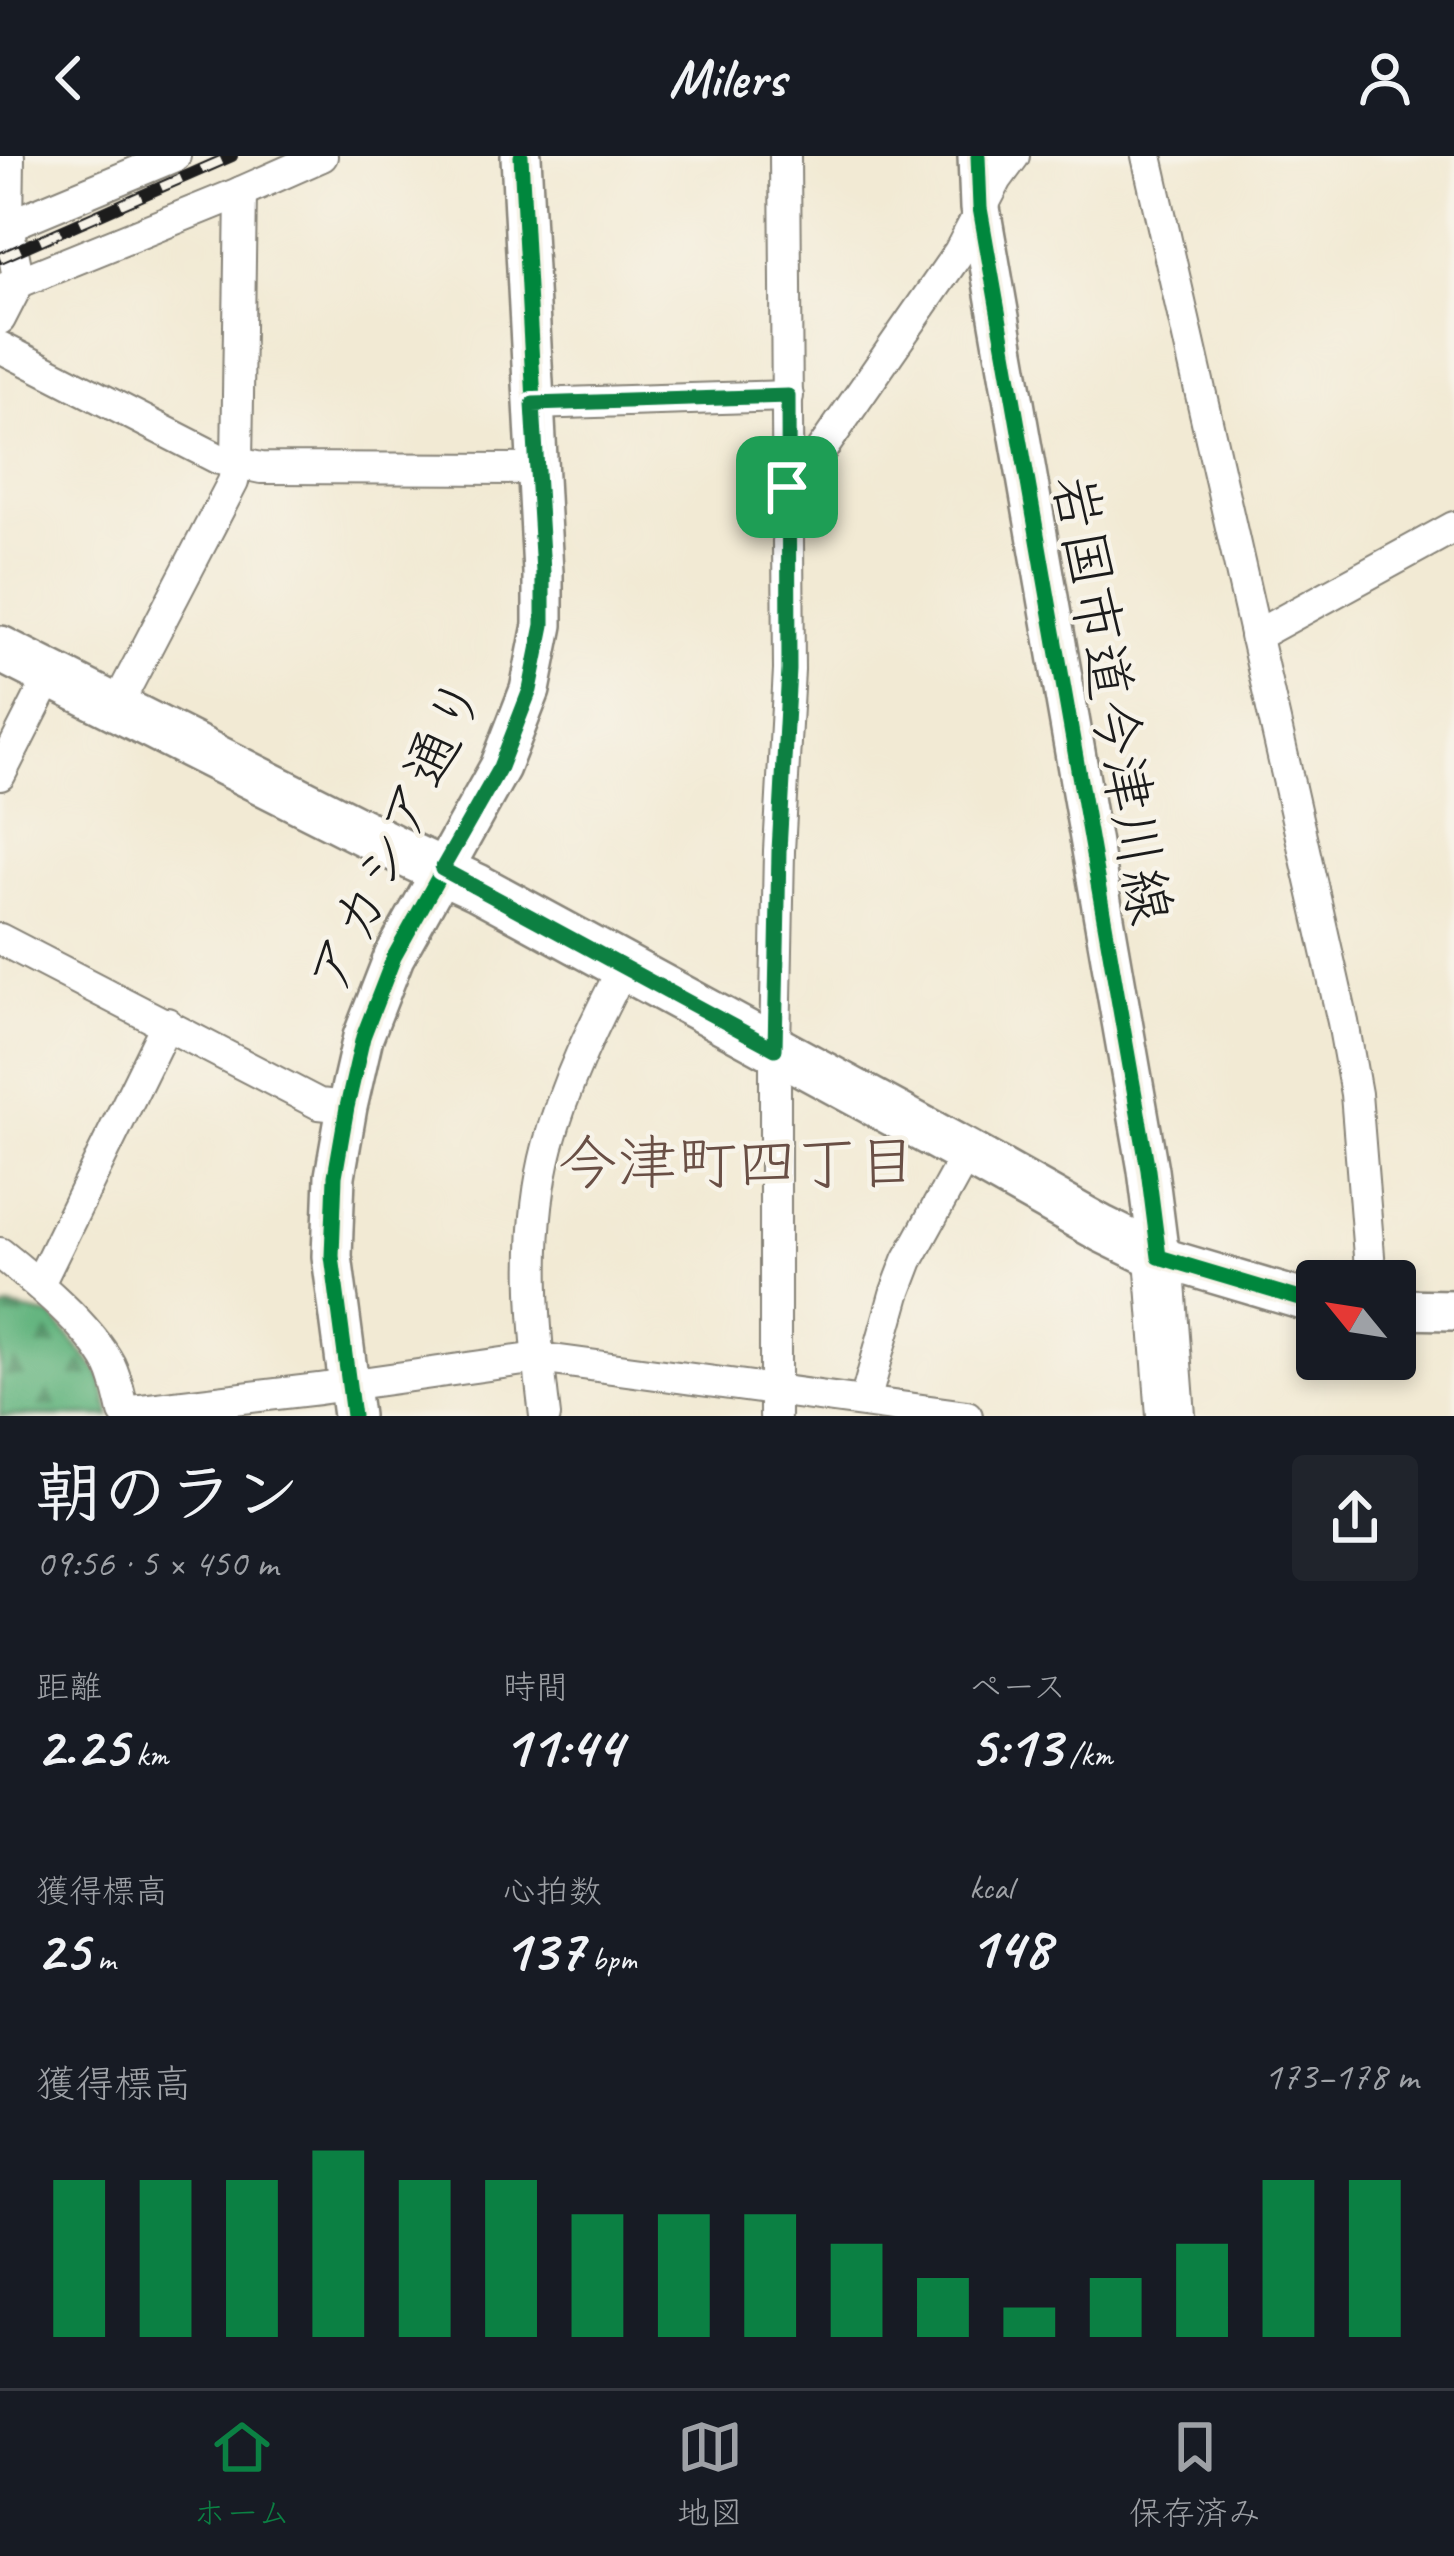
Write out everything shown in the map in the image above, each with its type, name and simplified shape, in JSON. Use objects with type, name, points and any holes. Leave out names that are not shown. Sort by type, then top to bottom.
[{"type":"main road","points":[[0,649],[442,869],[1159,1257],[1171,1416]]},
{"type":"street","points":[[0,320],[10,286],[4,228],[9,156]]},
{"type":"street","points":[[4,228],[175,156]]},
{"type":"street","points":[[10,286],[322,156]]},
{"type":"street","name":"アカシア通り","points":[[351,1400],[332,1256],[335,1176],[363,1037],[394,957],[500,767],[530,690],[543,625],[521,156]]},
{"type":"street","points":[[774,1402],[779,851],[789,670],[785,156]]},
{"type":"street","name":"岩国市道今津川線","points":[[978,156],[980,208],[1148,1170],[1159,1257]]},
{"type":"street","points":[[787,487],[809,468],[946,272],[1014,156]]},
{"type":"street","points":[[1147,156],[1346,1040],[1356,1094],[1369,1260]]},
{"type":"street","points":[[115,709],[233,482],[241,192]]},
{"type":"street","points":[[0,347],[219,459],[261,468],[538,469]]},
{"type":"street","points":[[533,404],[788,396]]},
{"type":"street","points":[[1256,636],[1454,527]]},
{"type":"street","points":[[0,775],[51,674]]},
{"type":"street","points":[[0,939],[319,1104],[347,1107]]},
{"type":"street","points":[[545,1416],[534,1231],[548,1148],[582,1049],[624,966]]},
{"type":"street","points":[[39,1284],[167,1023]]},
{"type":"street","points":[[866,1401],[908,1259],[967,1153]]},
{"type":"street","points":[[0,1253],[39,1284],[100,1348],[112,1370],[124,1414],[351,1400],[538,1358],[774,1402],[866,1401],[967,1416]]},
{"type":"street","points":[[1159,1257],[1296,1298]]},
{"type":"street","points":[[1416,1309],[1454,1310]]},
{"type":"green space","points":[[9,1307],[52,1316],[101,1375],[111,1416],[0,1416],[0,1312]]},
{"type":"railway","points":[[0,258],[232,156]]},
{"type":"cycle path","points":[[353,1416],[332,1256],[335,1176],[363,1037],[394,957],[500,767],[530,690],[543,625],[521,156]]},
{"type":"cycle path","points":[[978,156],[980,208],[1148,1170],[1159,1257],[1296,1298]]},
{"type":"district","name":"今津町四丁目","points":[[737,1163]]},
{"type":"route","points":[[788,396],[787,487],[789,670],[775,1049],[442,869],[500,767],[530,690],[543,625],[533,404],[788,396]]}]
